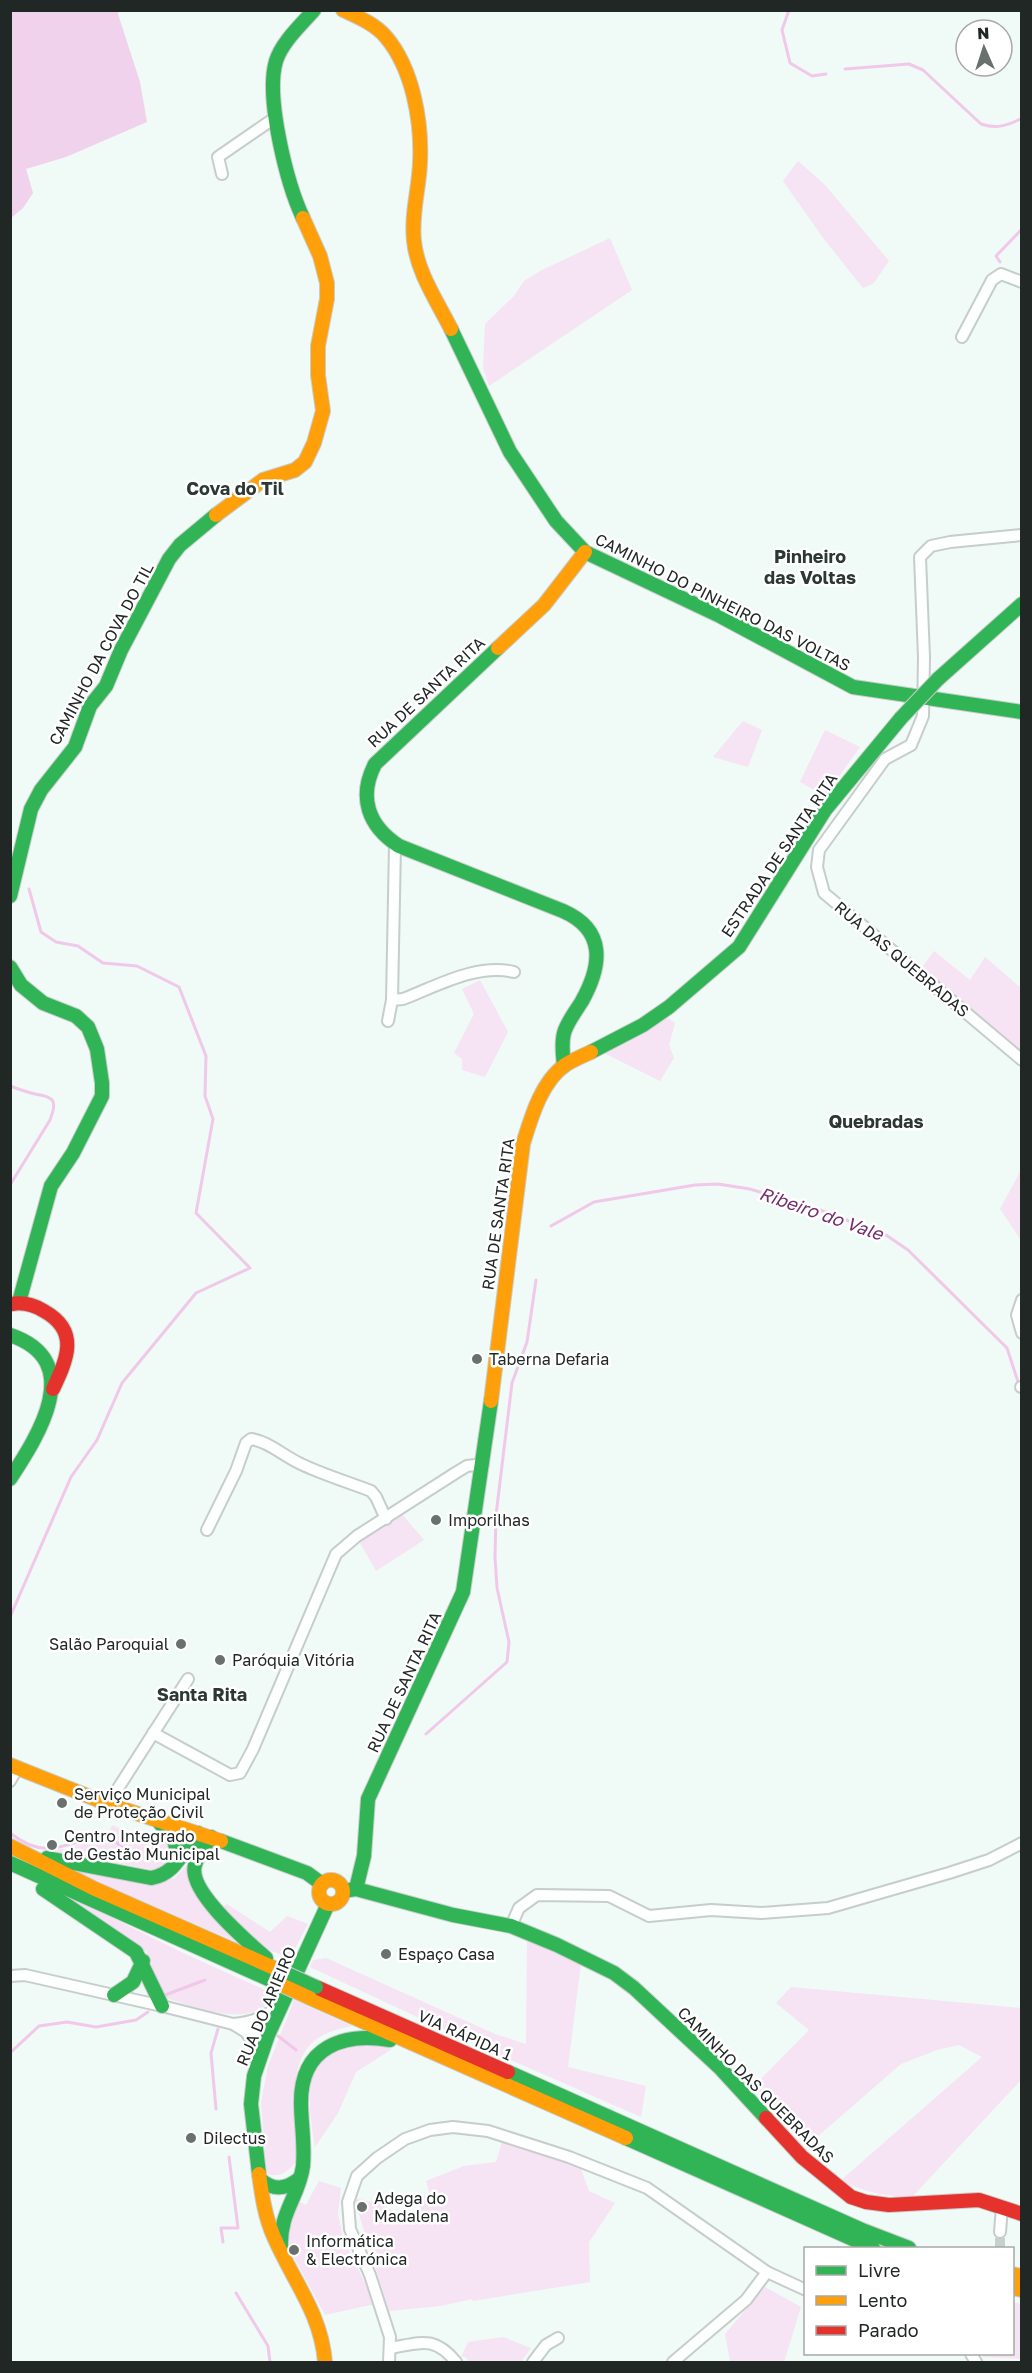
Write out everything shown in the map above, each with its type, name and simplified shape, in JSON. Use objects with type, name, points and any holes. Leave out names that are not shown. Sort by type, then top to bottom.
[{"type":"main road","name":"CAMINHO DA COVA DO TIL","points":[[10,897],[31,809],[41,790],[75,747],[90,706],[106,686],[120,650],[169,559],[180,544],[243,493],[263,480],[295,470],[305,462],[320,425],[322,411],[318,346],[327,299],[327,283],[320,256],[294,200],[284,167],[273,89],[275,63],[279,53],[314,10]]},
{"type":"main road","name":"CAMINHO DO PINHEIRO DAS VOLTAS","points":[[343,10],[366,21],[385,36],[401,59],[409,81],[420,134],[420,161],[412,240],[419,264],[510,452],[556,521],[585,552],[720,616],[853,687],[1022,712]]},
{"type":"main road","name":"RUA DE SANTA RITA","points":[[350,1890],[364,1856],[368,1799],[463,1592],[483,1464],[520,1156],[527,1127],[542,1096],[554,1075],[564,1066],[562,1042],[564,1031],[596,971],[592,933],[580,919],[532,897],[395,845],[372,820],[367,809],[366,788],[369,773],[375,764],[544,605],[585,552]]},
{"type":"main road","name":"ESTRADA DE SANTA RITA","points":[[564,1066],[643,1025],[692,988],[739,947],[825,810],[901,718],[938,679],[1022,604]]},
{"type":"main road","points":[[10,968],[21,985],[43,1003],[76,1016],[88,1027],[97,1050],[102,1083],[102,1096],[73,1154],[51,1186],[15,1303],[40,1308],[57,1317],[68,1335],[67,1351],[43,1426],[10,1479]]},
{"type":"main road","points":[[11,1335],[27,1341],[45,1359],[53,1389]]},
{"type":"main road","points":[[14,1766],[108,1804],[198,1833],[307,1873],[322,1884]]},
{"type":"main road","points":[[159,1822],[174,1840],[179,1859]]},
{"type":"main road","points":[[12,1847],[34,1855],[151,1878],[162,1878],[179,1859],[187,1843],[198,1833]]},
{"type":"main road","points":[[211,1838],[194,1866],[195,1879],[226,1921],[278,1977]]},
{"type":"main road","name":"VIA RÁPIDA 1","points":[[12,1847],[278,1977]]},
{"type":"main road","points":[[10,1863],[36,1884],[136,1952],[143,1960],[152,1989],[162,2006]]},
{"type":"main road","name":"VIA RÁPIDA 1","points":[[10,1863],[40,1878],[278,1977],[906,2247]]},
{"type":"main road","points":[[337,1881],[350,1890],[339,1902],[328,1904],[320,1896],[322,1884],[337,1881]]},
{"type":"main road","name":"CAMINHO DAS QUEBRADAS","points":[[350,1890],[453,1915],[511,1926],[557,1945],[622,1979],[721,2069],[802,2157],[851,2197],[866,2202],[889,2205],[969,2199],[1022,2214]]},
{"type":"main road","name":"RUA DO ARIEIRO","points":[[325,2362],[325,2349],[319,2325],[268,2219],[251,2104],[251,2088],[268,2034],[328,1904]]},
{"type":"main road","points":[[114,1995],[132,1985],[139,1975],[143,1960]]},
{"type":"main road","name":"VIA RÁPIDA 1","points":[[313,1992],[418,2046],[871,2247]]},
{"type":"main road","points":[[281,2249],[281,2226],[303,2166],[302,2078],[309,2062],[337,2040],[361,2037],[418,2046]]},
{"type":"main road","points":[[261,2180],[268,2187],[285,2189],[299,2179]]},
{"type":"street","points":[[222,174],[218,157],[276,117]]},
{"type":"street","points":[[999,262],[1001,274]]},
{"type":"street","points":[[1001,274],[1022,282]]},
{"type":"street","points":[[962,337],[985,290],[992,280],[1001,274]]},
{"type":"street","name":"RUA DAS QUEBRADAS","points":[[1022,535],[931,546],[920,557],[923,716],[911,745],[885,759],[819,850],[817,867],[824,893],[1022,1060]]},
{"type":"street","points":[[388,1021],[392,1000],[395,845]]},
{"type":"street","points":[[392,1000],[402,999],[477,971],[500,969],[514,972]]},
{"type":"street","points":[[1022,1300],[1017,1315],[1022,1333]]},
{"type":"street","points":[[207,1530],[236,1471],[246,1443],[251,1439],[261,1441],[315,1471],[371,1491],[386,1520]]},
{"type":"street","points":[[153,1733],[230,1775],[240,1773],[253,1749],[336,1554],[357,1536],[386,1520],[457,1472],[467,1466],[483,1464]]},
{"type":"street","points":[[108,1804],[188,1679]]},
{"type":"street","points":[[10,1781],[14,1766]]},
{"type":"street","points":[[511,1926],[519,1908],[537,1895],[609,1896],[649,1916],[711,1910],[761,1913],[828,1908],[989,1860],[1022,1843]]},
{"type":"street","points":[[10,1976],[25,1976],[114,1995],[233,2024],[246,2032],[254,2044],[258,2060]]},
{"type":"street","points":[[233,2024],[253,2022],[269,2014],[283,2003]]},
{"type":"street","points":[[253,2022],[268,2034]]},
{"type":"street","points":[[246,2032],[268,2034]]},
{"type":"street","points":[[389,2362],[390,2337],[378,2298],[350,2229],[348,2202],[357,2176],[376,2158],[405,2139],[430,2130],[453,2127],[488,2131],[569,2157],[647,2188],[767,2272],[804,2289]]},
{"type":"street","points":[[1000,2232],[1002,2207]]},
{"type":"street","points":[[673,2362],[747,2300],[767,2272]]},
{"type":"street","points":[[532,2362],[546,2345],[558,2338]]},
{"type":"street","points":[[390,2348],[428,2342],[445,2349],[456,2362]]},
{"type":"shaded area","points":[[11,10],[119,11],[118,14],[140,82],[147,122],[66,157],[26,169],[33,193],[23,208],[11,218]]},
{"type":"shaded area","points":[[798,161],[825,185],[889,261],[873,284],[863,288],[824,239],[783,181]]},
{"type":"shaded area","points":[[610,238],[632,290],[489,386],[483,368],[485,324],[514,296],[524,281]]},
{"type":"shaded area","points":[[743,721],[762,730],[748,767],[713,757]]},
{"type":"shaded area","points":[[825,730],[860,747],[825,796],[800,782]]},
{"type":"shaded area","points":[[934,951],[970,980],[985,957],[1021,988],[1021,1048],[1014,1055],[918,973]]},
{"type":"shaded area","points":[[480,980],[508,1032],[485,1077],[462,1070],[462,1059],[454,1053],[474,1014],[462,989]]},
{"type":"shaded area","points":[[668,1018],[675,1023],[669,1045],[674,1058],[660,1081],[604,1053]]},
{"type":"shaded area","points":[[1021,1170],[1021,1240],[1000,1209]]},
{"type":"shaded area","points":[[401,1513],[424,1540],[376,1571],[359,1541]]},
{"type":"shaded area","points":[[112,1825],[136,1835],[155,1833],[165,1838],[171,1864],[155,1870],[45,1850],[67,1849],[108,1835]]},
{"type":"shaded area","points":[[189,1863],[234,1941],[82,1875],[78,1868],[174,1879]]},
{"type":"shaded area","points":[[62,1893],[181,1952],[276,1995],[265,2006],[252,2012],[238,2014],[207,2010],[162,1997],[147,1952]]},
{"type":"shaded area","points":[[227,1904],[270,1932],[287,1916],[308,1924],[290,1958],[269,1950],[221,1908]]},
{"type":"shaded area","points":[[527,1941],[581,1963],[568,2067],[646,2086],[641,2117],[488,2050],[310,1967],[313,1960],[326,1958],[495,2034],[526,2044]]},
{"type":"shaded area","points":[[791,1987],[1021,2008],[1021,2080],[913,2196],[875,2193],[840,2181],[982,2057],[959,2045],[937,2050],[901,2064],[809,2144],[754,2086],[809,2030],[776,2003]]},
{"type":"shaded area","points":[[294,2000],[352,2026],[322,2036],[313,2042],[304,2053],[299,2066],[295,2097],[299,2159],[282,2174],[273,2175],[268,2174],[266,2165],[261,2102],[268,2066]]},
{"type":"shaded area","points":[[374,2042],[392,2049],[356,2072],[338,2113],[315,2147],[310,2094],[315,2069],[322,2058],[336,2048]]},
{"type":"shaded area","points":[[502,2142],[580,2166],[589,2191],[615,2203],[589,2242],[590,2282],[473,2301],[472,2299],[440,2306],[389,2311],[354,2198],[377,2203],[408,2218],[422,2219],[419,2197],[430,2194],[426,2181],[464,2166],[496,2162]]},
{"type":"shaded area","points":[[319,2181],[341,2188],[338,2214],[343,2238],[375,2304],[325,2315],[286,2243],[288,2224],[298,2201],[306,2205]]},
{"type":"shaded area","points":[[765,2287],[801,2307],[784,2362],[730,2362],[725,2334]]},
{"type":"shaded area","points":[[1014,2302],[1021,2304],[1021,2359],[982,2357],[985,2355],[1014,2355]]},
{"type":"shaded area","points":[[503,2337],[531,2348],[521,2362],[470,2362],[465,2357],[461,2357],[468,2342]]},
{"type":"waterway","points":[[789,10],[782,30],[790,63],[812,76],[826,74]]},
{"type":"waterway","points":[[845,69],[909,64],[923,70],[981,124],[1002,126],[1022,118]]},
{"type":"waterway","points":[[1000,262],[996,256],[1022,229]]},
{"type":"waterway","points":[[10,1617],[71,1477],[97,1440],[122,1383],[196,1293],[250,1268],[196,1213],[213,1119],[205,1096],[206,1056],[179,987],[137,966],[103,963],[78,946],[56,942],[41,932],[29,889]]},
{"type":"waterway","points":[[10,1086],[50,1098],[54,1104],[50,1120],[10,1185]]},
{"type":"waterway","name":"Ribeiro do Vale","points":[[551,1226],[594,1202],[695,1185],[718,1184],[750,1189],[820,1210],[886,1235],[908,1250],[1007,1348],[1022,1394]]},
{"type":"waterway","name":"Ribeiro do Vale","points":[[426,1734],[507,1662],[509,1642],[497,1588],[496,1515],[512,1383],[527,1342],[536,1280]]},
{"type":"waterway","points":[[10,1833],[36,1847],[48,1848],[108,1835],[133,1859]]},
{"type":"waterway","points":[[165,1995],[205,1980]]},
{"type":"waterway","points":[[10,2053],[39,2026],[67,2022],[96,2027],[136,2020],[148,2012]]},
{"type":"waterway","points":[[216,2109],[211,2053],[218,2029]]},
{"type":"waterway","points":[[278,2036],[296,2050]]},
{"type":"waterway","points":[[223,2242],[221,2228],[238,2228],[229,2157]]},
{"type":"waterway","points":[[236,2293],[268,2346],[270,2362]]},
{"type":"tunnel","points":[[1000,2232],[1000,2247]]},
{"type":"traffic: fast","points":[[303,218],[290,184],[279,140],[275,118],[273,77],[276,61],[283,47],[314,10]]},
{"type":"traffic: fast","points":[[451,329],[510,452],[556,521],[585,552],[720,616],[853,687],[1022,712]]},
{"type":"traffic: fast","points":[[10,896],[31,809],[41,790],[75,747],[90,706],[106,686],[121,650],[169,559],[180,545],[216,515]]},
{"type":"traffic: fast","points":[[938,679],[1022,604]]},
{"type":"traffic: fast","points":[[498,648],[375,764],[367,788],[367,799],[373,820],[388,838],[399,846],[563,911],[587,928],[593,938],[596,962],[589,988],[564,1033],[562,1045],[564,1066]]},
{"type":"traffic: fast","points":[[901,718],[938,679]]},
{"type":"traffic: fast","points":[[591,1052],[643,1025],[669,1007],[739,947],[825,810],[901,718]]},
{"type":"traffic: fast","points":[[10,967],[21,985],[43,1003],[76,1016],[88,1027],[97,1049],[102,1083],[102,1096],[73,1153],[51,1186],[19,1302]]},
{"type":"traffic: fast","points":[[10,1335],[33,1347],[46,1362],[51,1381],[49,1401],[43,1421],[10,1479]]},
{"type":"traffic: fast","points":[[356,1889],[364,1856],[368,1799],[463,1592],[491,1401]]},
{"type":"traffic: fast","points":[[159,1822],[174,1840],[179,1859]]},
{"type":"traffic: fast","points":[[47,1858],[151,1878],[167,1872],[198,1833]]},
{"type":"traffic: fast","points":[[211,1837],[195,1865],[195,1876],[200,1888],[221,1915],[266,1958]]},
{"type":"traffic: fast","points":[[221,1841],[307,1873],[322,1884]]},
{"type":"traffic: fast","points":[[10,1863],[275,1982]]},
{"type":"traffic: fast","points":[[43,1889],[136,1952],[162,2006]]},
{"type":"traffic: fast","points":[[343,1891],[356,1889],[453,1915],[511,1926],[557,1945],[614,1973],[634,1988],[721,2069],[766,2118]]},
{"type":"traffic: fast","points":[[259,2174],[251,2104],[254,2076],[268,2035],[328,1904]]},
{"type":"traffic: fast","points":[[114,1995],[133,1982],[143,1961]]},
{"type":"traffic: fast","points":[[281,1971],[316,1987]]},
{"type":"traffic: fast","points":[[281,2249],[283,2225],[298,2187],[303,2166],[301,2102],[303,2083],[308,2068],[328,2047],[341,2042],[373,2038],[390,2040]]},
{"type":"traffic: fast","points":[[508,2072],[862,2230],[906,2247]]},
{"type":"traffic: fast","points":[[626,2138],[871,2247]]},
{"type":"traffic: fast","points":[[261,2180],[271,2186],[280,2187],[299,2179]]},
{"type":"traffic: slow","points":[[343,10],[382,32],[403,64],[409,80],[417,114],[420,147],[414,221],[416,253],[428,286],[451,329]]},
{"type":"traffic: slow","points":[[216,515],[263,480],[295,470],[305,462],[314,443],[323,411],[318,375],[318,346],[327,299],[327,283],[320,256],[303,218]]},
{"type":"traffic: slow","points":[[498,648],[544,605],[585,552]]},
{"type":"traffic: slow","points":[[491,1401],[523,1144],[538,1101],[549,1081],[565,1065],[591,1052]]},
{"type":"traffic: slow","points":[[10,1765],[108,1804],[221,1841]]},
{"type":"traffic: slow","points":[[10,1846],[93,1888],[281,1971]]},
{"type":"traffic: slow","points":[[331,1880],[340,1883],[343,1892],[340,1901],[331,1904],[322,1901],[319,1892],[322,1883],[331,1880]]},
{"type":"traffic: slow","points":[[275,1982],[310,1998]]},
{"type":"traffic: slow","points":[[310,1998],[626,2138]]},
{"type":"traffic: slow","points":[[259,2174],[264,2206],[271,2229],[312,2313],[318,2328],[325,2362]]},
{"type":"traffic: slow","points":[[1014,2274],[1022,2276]]},
{"type":"traffic: slow","points":[[1014,2288],[1022,2290]]},
{"type":"traffic: jam","points":[[12,1304],[36,1307],[63,1327],[67,1346],[66,1356],[53,1389]]},
{"type":"traffic: jam","points":[[316,1987],[508,2072]]},
{"type":"traffic: jam","points":[[766,2118],[802,2157],[851,2197],[866,2202],[889,2205],[979,2200],[1022,2214]]},
{"type":"place","name":"Taberna Defaria","points":[[477,1359]]},
{"type":"place","name":"Imporilhas","points":[[436,1520]]},
{"type":"place","name":"Salão Paroquial","points":[[181,1644]]},
{"type":"place","name":"Paróquia Vitória","points":[[220,1660]]},
{"type":"place","name":"Serviço Municipal de Proteção Civil","points":[[62,1803]]},
{"type":"place","name":"Centro Integrado de Gestão Municipal","points":[[52,1845]]},
{"type":"place","name":"Espaço Casa","points":[[386,1954]]},
{"type":"place","name":"Dilectus","points":[[191,2138]]},
{"type":"place","name":"Adega do Madalena","points":[[362,2207]]},
{"type":"place","name":"Informática & Electrónica","points":[[294,2250]]},
{"type":"district","name":"Cova do Til","points":[[235,489]]},
{"type":"district","name":"Pinheiro das Voltas","points":[[810,567]]},
{"type":"district","name":"Quebradas","points":[[876,1122]]},
{"type":"district","name":"Santa Rita","points":[[202,1695]]}]
